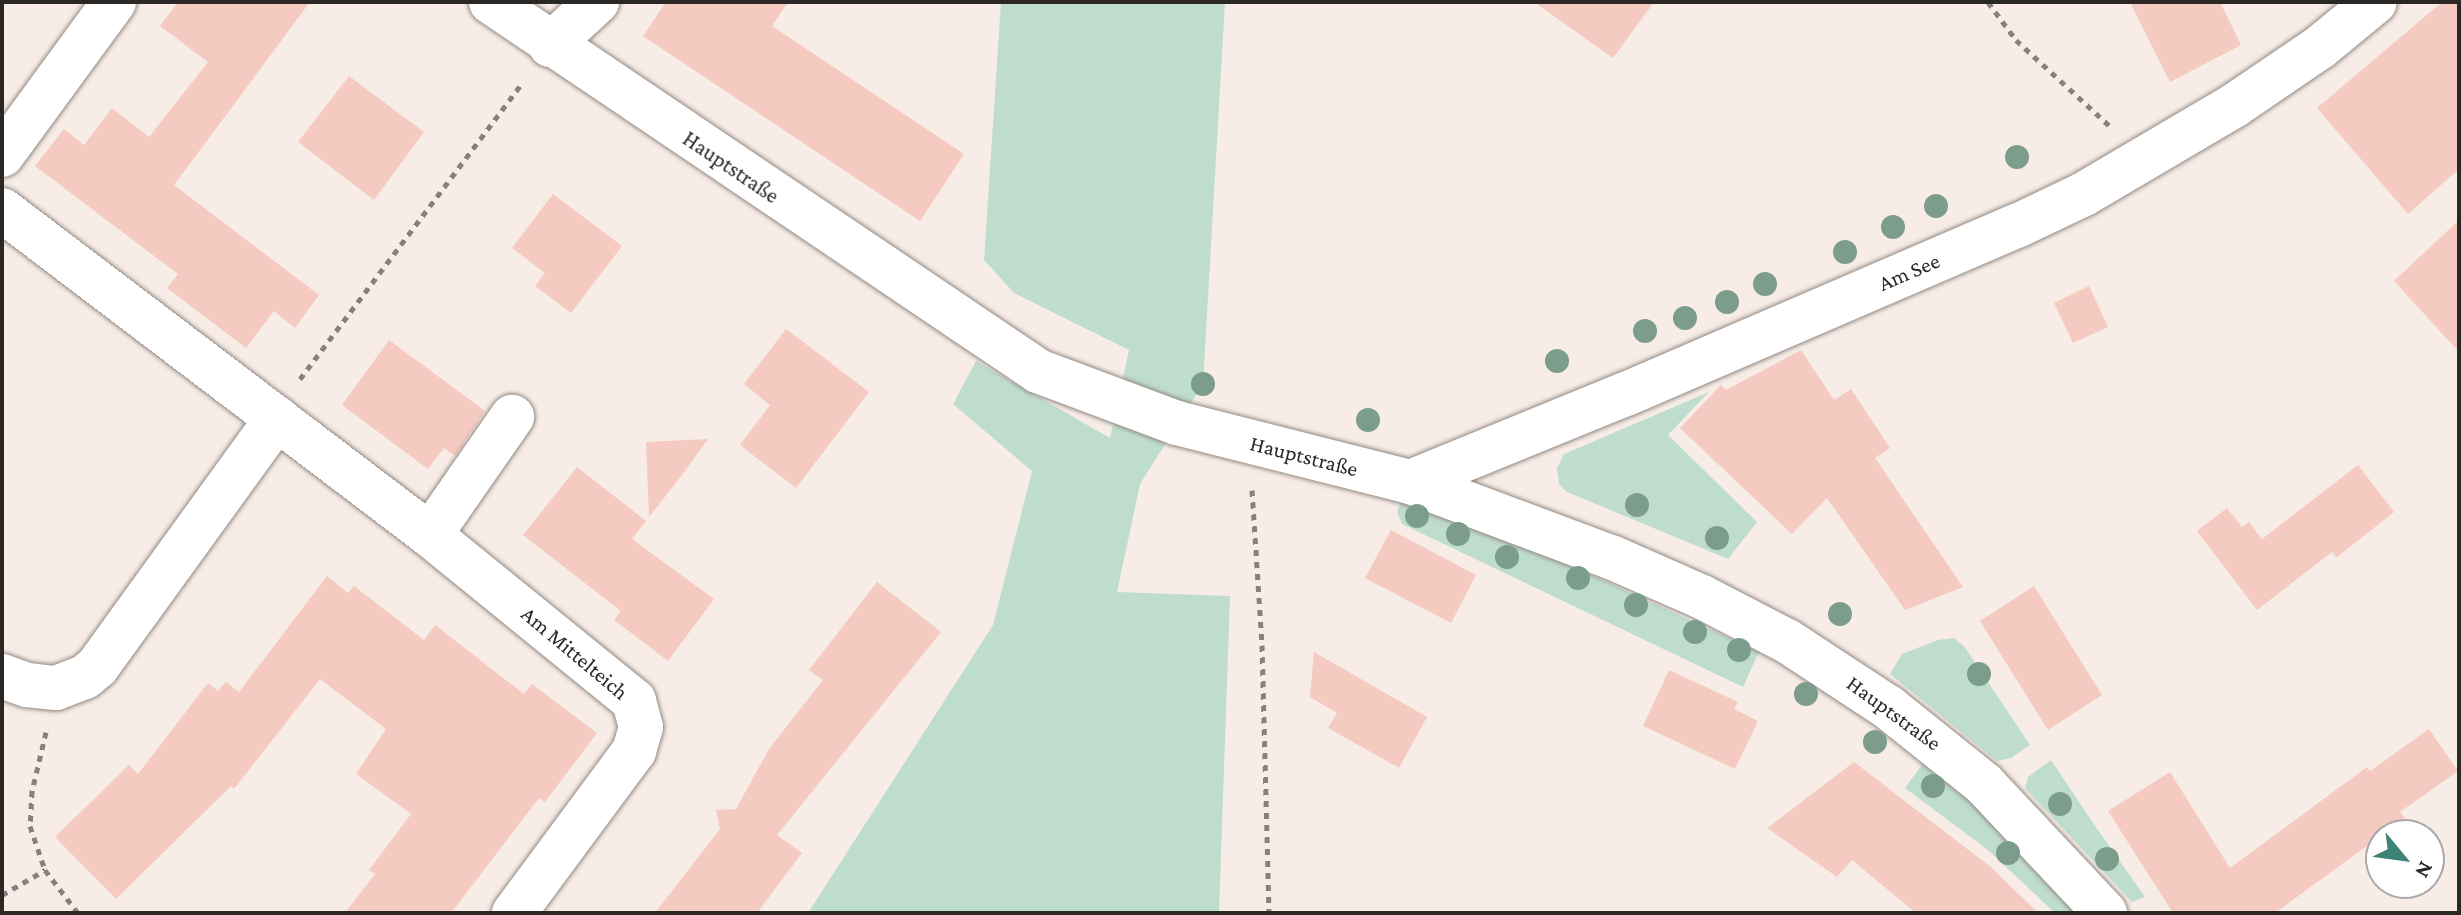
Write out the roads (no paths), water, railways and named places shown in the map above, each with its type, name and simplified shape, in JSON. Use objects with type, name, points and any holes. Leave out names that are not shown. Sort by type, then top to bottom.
[{"type":"street","points":[[2,155],[114,2]]},
{"type":"street","name":"Hauptstraße","points":[[491,2],[550,45],[1038,371],[1108,400],[1177,423],[1410,482],[1611,557],[1702,597],[1813,657],[1921,732],[1984,784],[2105,913]]},
{"type":"street","points":[[550,45],[597,2]]},
{"type":"street","name":"Am See","points":[[1410,482],[2017,226],[2145,160],[2235,105],[2324,20],[2375,2]]},
{"type":"street","name":"Am Mittelteich","points":[[2,210],[430,535],[620,686],[639,709],[641,736],[634,751],[514,913]]},
{"type":"street","points":[[2,676],[27,685],[56,688],[85,677],[107,656],[275,417]]},
{"type":"street","points":[[430,535],[512,417]]}]
